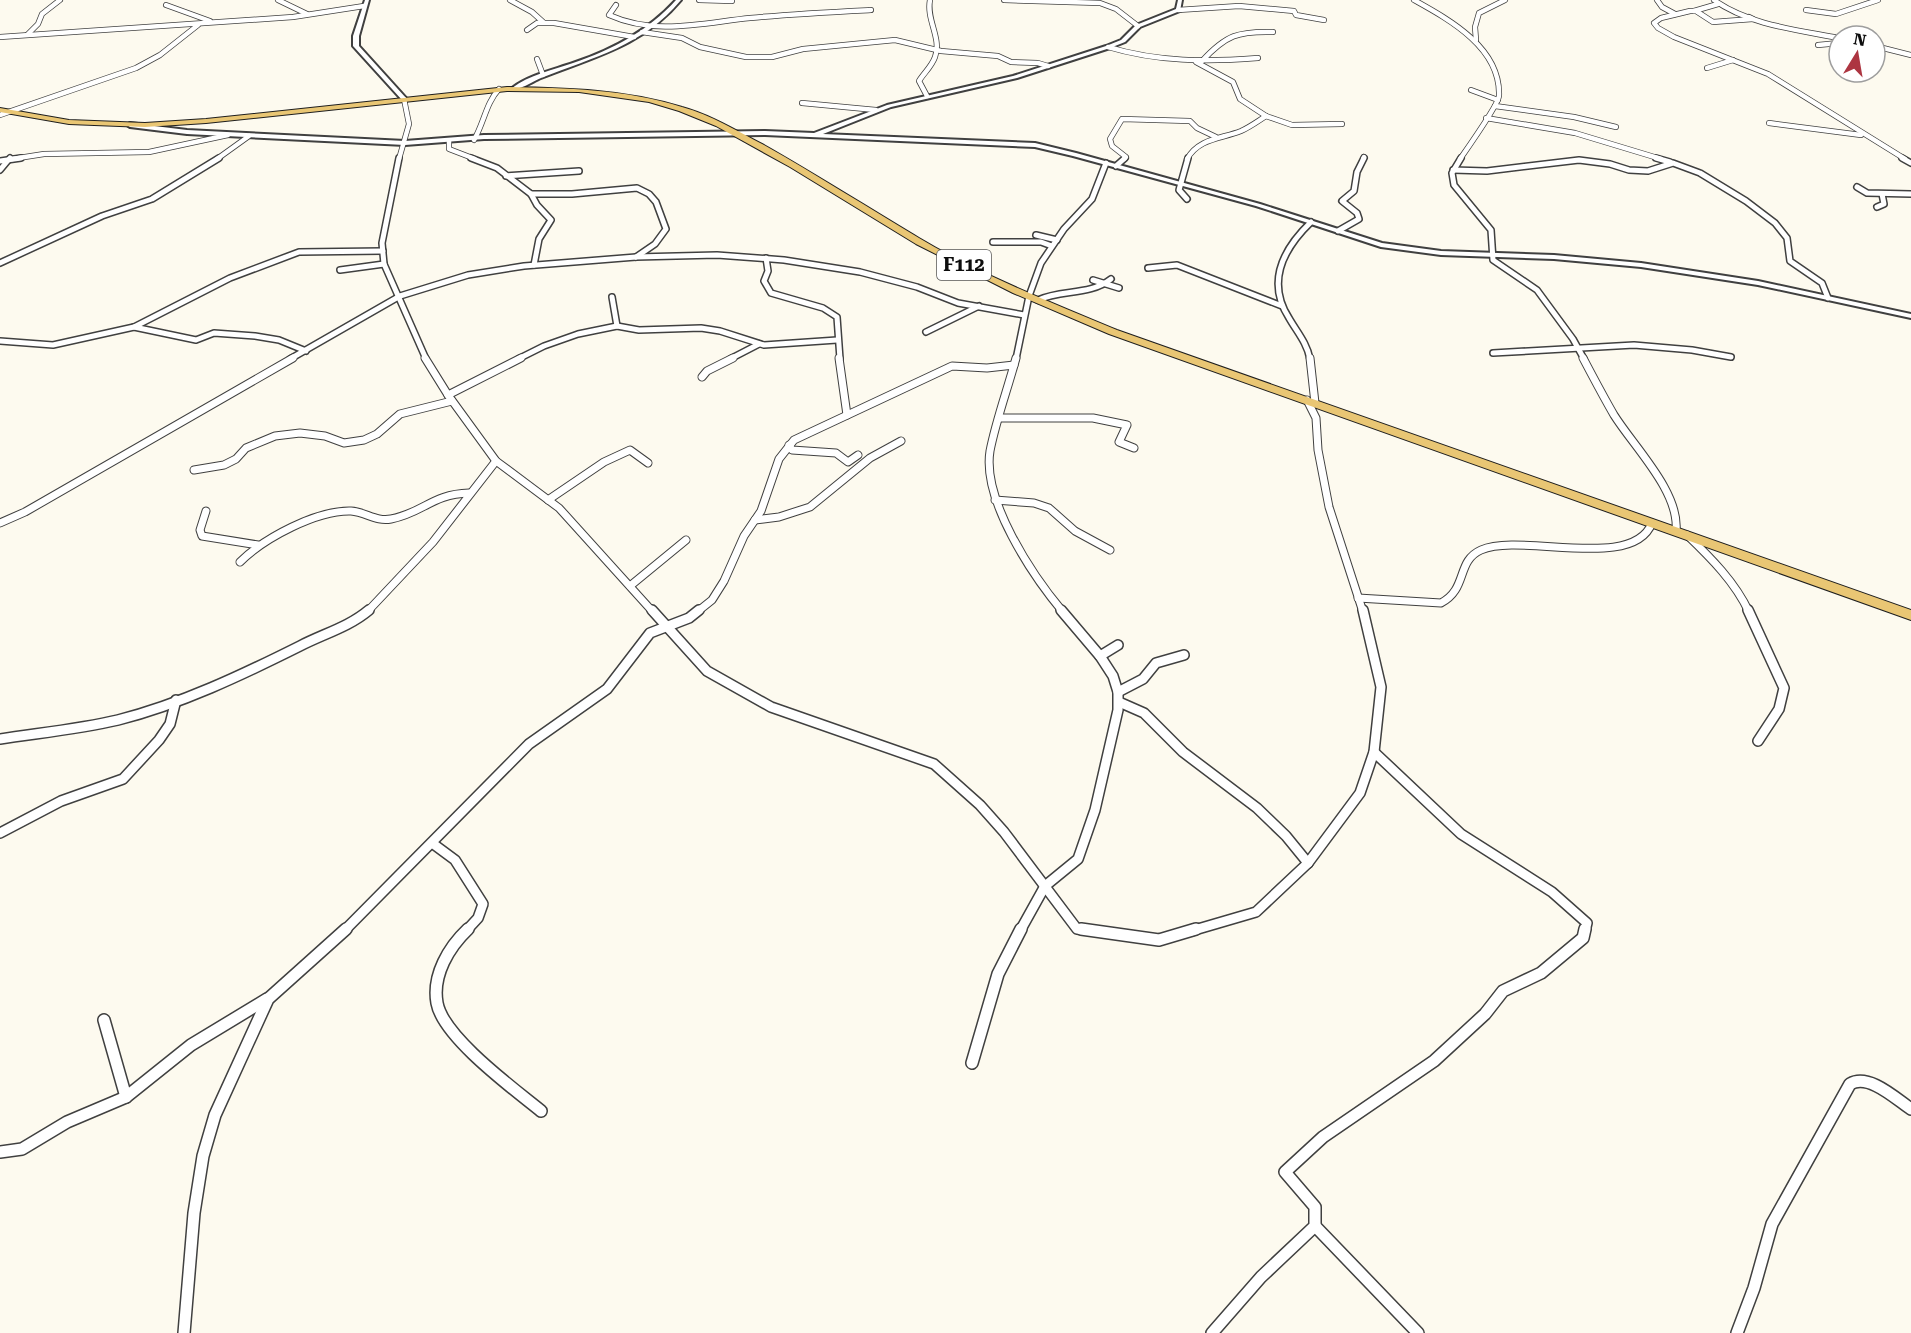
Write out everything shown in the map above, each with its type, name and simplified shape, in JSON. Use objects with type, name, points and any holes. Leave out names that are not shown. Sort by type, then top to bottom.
[{"type":"main road","name":"F112","points":[[3,112],[69,123],[130,125],[206,121],[515,88],[579,90],[650,100],[695,113],[738,135],[919,242],[1034,298],[1166,352],[1687,534],[1911,615]]},
{"type":"street","points":[[28,34],[38,24],[42,14],[60,0]]},
{"type":"street","points":[[278,0],[289,7],[311,15]]},
{"type":"street","points":[[510,0],[532,12],[543,22]]},
{"type":"street","points":[[515,88],[543,75],[592,58],[634,37],[663,19],[679,0]]},
{"type":"street","points":[[699,0],[732,1]]},
{"type":"street","points":[[927,96],[919,81],[935,57],[936,50],[937,34],[933,29],[928,4],[930,0]]},
{"type":"street","points":[[1004,0],[1100,3],[1116,9],[1138,27]]},
{"type":"street","points":[[1178,10],[1180,0]]},
{"type":"street","points":[[1414,0],[1474,37],[1494,71],[1498,100],[1496,106],[1453,170],[1454,185],[1491,230],[1493,260],[1512,271],[1544,297],[1577,346],[1614,415],[1670,497],[1677,521],[1676,531]]},
{"type":"street","points":[[1474,37],[1479,13],[1505,0]]},
{"type":"street","points":[[1657,0],[1662,7],[1675,14]]},
{"type":"street","points":[[1714,0],[1718,4],[1749,17],[1827,37]]},
{"type":"street","points":[[1806,10],[1836,14],[1878,0]]},
{"type":"street","points":[[0,37],[199,25],[311,15],[365,3],[356,36],[356,45],[404,99],[409,124],[394,176],[383,251],[384,264],[400,296],[422,352],[450,398],[496,461],[559,508],[707,670],[771,707],[934,764],[980,805],[1077,929],[1159,940],[1256,912],[1308,863],[1360,793],[1374,752],[1381,687],[1358,598],[1329,507],[1317,450],[1316,418],[1311,402],[1313,365],[1306,342],[1282,306],[1276,287],[1278,270],[1292,241],[1311,222]]},
{"type":"street","points":[[1718,4],[1675,14],[1657,21],[1655,26],[1674,37],[1768,74],[1911,163]]},
{"type":"street","points":[[166,5],[215,23]]},
{"type":"street","points":[[616,5],[610,16],[629,24],[679,29],[731,19],[871,10]]},
{"type":"street","points":[[815,135],[876,110],[927,96],[1016,77],[1108,47],[1124,40],[1138,27],[1178,10],[1190,11],[1221,7],[1261,8],[1294,11],[1296,15],[1324,20]]},
{"type":"street","points":[[1694,11],[1713,22],[1753,19],[1749,17]]},
{"type":"street","points":[[527,30],[543,22],[610,31],[634,37]]},
{"type":"street","points":[[3,112],[150,60],[199,25]]},
{"type":"street","points":[[1199,62],[1219,41],[1240,31],[1274,33]]},
{"type":"street","points":[[642,32],[682,38],[700,47],[753,58],[772,57],[803,49],[888,40],[936,50],[976,56],[998,56],[1011,62],[1038,63],[1048,66]]},
{"type":"street","points":[[1818,45],[1827,43]]},
{"type":"street","points":[[1108,47],[1152,58],[1199,62],[1258,58]]},
{"type":"street","points":[[1887,49],[1911,55]]},
{"type":"street","points":[[537,59],[543,75]]},
{"type":"street","points":[[1707,68],[1733,60]]},
{"type":"street","points":[[1199,62],[1233,82],[1233,89],[1238,97],[1266,116],[1292,125],[1342,124]]},
{"type":"street","points":[[474,140],[483,125],[490,99],[499,89]]},
{"type":"street","points":[[1471,90],[1498,100]]},
{"type":"street","points":[[802,104],[876,110]]},
{"type":"street","points":[[1496,106],[1574,117],[1616,127]]},
{"type":"street","points":[[1187,199],[1180,192],[1189,155],[1203,143],[1216,137],[1241,132],[1266,116]]},
{"type":"street","points":[[1486,118],[1575,133],[1700,173],[1746,201],[1775,223],[1787,238],[1790,261],[1822,283],[1828,298]]},
{"type":"street","points":[[1116,166],[1126,157],[1112,146],[1110,139],[1122,119],[1190,121],[1197,128],[1216,137]]},
{"type":"street","points":[[1769,123],[1864,135]]},
{"type":"street","points":[[130,125],[157,130],[228,135],[405,143],[474,140],[484,137],[756,133],[1021,144],[1048,147],[1311,222],[1369,242],[1400,248],[1492,255],[1554,256],[1641,265],[1748,281],[1911,316]]},
{"type":"street","points":[[0,160],[44,154],[149,152],[228,135]]},
{"type":"street","points":[[0,263],[102,216],[152,199],[206,167],[249,136]]},
{"type":"street","points":[[449,141],[449,149],[487,163],[531,195],[537,205],[546,212],[551,220],[539,239],[534,265]]},
{"type":"street","points":[[1338,231],[1359,219],[1357,213],[1342,201],[1354,191],[1357,171],[1364,157]]},
{"type":"street","points":[[0,170],[10,158]]},
{"type":"street","points":[[1453,170],[1487,171],[1579,160],[1610,164],[1629,170],[1648,171],[1673,163]]},
{"type":"street","points":[[972,1063],[998,974],[1045,886],[1078,859],[1095,810],[1116,722],[1118,697],[1113,676],[1100,656],[1046,592],[1010,532],[995,500],[989,476],[990,452],[1014,365],[1024,315],[1034,298],[1045,255],[1092,199],[1106,163]]},
{"type":"street","points":[[505,176],[579,171]]},
{"type":"street","points":[[531,195],[572,194],[628,187],[645,192],[656,202],[666,229],[655,244],[636,257]]},
{"type":"street","points":[[1857,187],[1867,193],[1911,194]]},
{"type":"street","points":[[1877,207],[1884,204],[1882,194]]},
{"type":"street","points":[[1036,235],[1057,240]]},
{"type":"street","points":[[993,242],[1041,242],[1052,246]]},
{"type":"street","points":[[0,341],[53,345],[134,327],[230,279],[299,252],[383,251]]},
{"type":"street","points":[[0,523],[25,512],[400,296],[468,275],[534,265],[636,257],[703,255],[766,258],[876,276],[917,287],[953,302],[1024,315]]},
{"type":"street","points":[[766,258],[768,271],[764,281],[771,293],[816,306],[837,317],[837,340],[847,415]]},
{"type":"street","points":[[340,270],[384,264]]},
{"type":"street","points":[[1148,268],[1177,265],[1282,306]]},
{"type":"street","points":[[1094,280],[1109,281],[1119,288]]},
{"type":"street","points":[[1034,298],[1083,294],[1109,281]]},
{"type":"street","points":[[612,297],[617,326]]},
{"type":"street","points":[[926,332],[979,306]]},
{"type":"street","points":[[194,470],[224,465],[236,459],[254,443],[275,436],[300,433],[325,436],[344,443],[364,440],[377,434],[400,414],[450,398],[544,346],[578,334],[617,326],[639,330],[702,328],[720,331],[759,344],[781,345],[837,340]]},
{"type":"street","points":[[134,327],[196,340],[214,333],[255,336],[279,340],[306,351]]},
{"type":"street","points":[[702,377],[707,371],[759,344]]},
{"type":"street","points":[[1493,353],[1577,346],[1661,345],[1701,350],[1731,357]]},
{"type":"street","points":[[0,1152],[22,1149],[68,1122],[126,1097],[191,1045],[267,999],[352,925],[529,744],[613,684],[650,633],[689,618],[712,600],[764,502],[772,472],[789,445],[814,429],[952,366],[987,368],[1014,365]]},
{"type":"street","points":[[999,418],[1061,416],[1127,425],[1119,442],[1134,448]]},
{"type":"street","points":[[755,520],[779,517],[810,507],[870,458],[901,441]]},
{"type":"street","points":[[789,445],[792,450],[836,453],[848,462],[858,455]]},
{"type":"street","points":[[548,500],[615,455],[630,450],[648,463]]},
{"type":"street","points":[[0,739],[117,720],[240,676],[326,633],[356,621],[378,603],[433,542],[496,461]]},
{"type":"street","points":[[240,562],[250,549],[258,544],[333,513],[356,511],[370,519],[394,519],[440,495],[469,493]]},
{"type":"street","points":[[995,500],[1034,503],[1049,508],[1075,531],[1110,550]]},
{"type":"street","points":[[206,511],[200,530],[202,536],[258,544]]},
{"type":"street","points":[[1358,598],[1446,602],[1459,588],[1467,558],[1480,549],[1509,545],[1595,547],[1624,544],[1638,540],[1645,535],[1652,522]]},
{"type":"street","points":[[1687,534],[1713,560],[1742,597],[1784,688],[1785,696],[1781,705],[1758,741]]},
{"type":"street","points":[[630,586],[686,540]]},
{"type":"street","points":[[1100,656],[1118,645]]},
{"type":"street","points":[[1118,697],[1143,680],[1156,663],[1184,655]]},
{"type":"street","points":[[1118,697],[1144,713],[1183,752],[1257,808],[1286,836],[1308,863]]},
{"type":"street","points":[[0,833],[61,801],[123,779],[159,740],[170,724],[177,700]]},
{"type":"street","points":[[1374,752],[1461,834],[1552,892],[1587,923],[1583,938],[1541,973],[1503,991],[1485,1014],[1434,1061],[1323,1137],[1285,1172],[1315,1207],[1315,1226],[1418,1333]]},
{"type":"street","points":[[432,843],[455,860],[483,904],[481,913],[447,952],[443,961],[437,1002],[452,1031],[542,1111]]},
{"type":"street","points":[[184,1333],[194,1213],[203,1155],[214,1114],[235,1075],[267,999]]},
{"type":"street","points":[[104,1020],[126,1097]]},
{"type":"street","points":[[1737,1333],[1754,1288],[1772,1224],[1850,1084],[1855,1081],[1872,1083],[1911,1109]]},
{"type":"street","points":[[1212,1333],[1261,1277],[1315,1226]]}]
